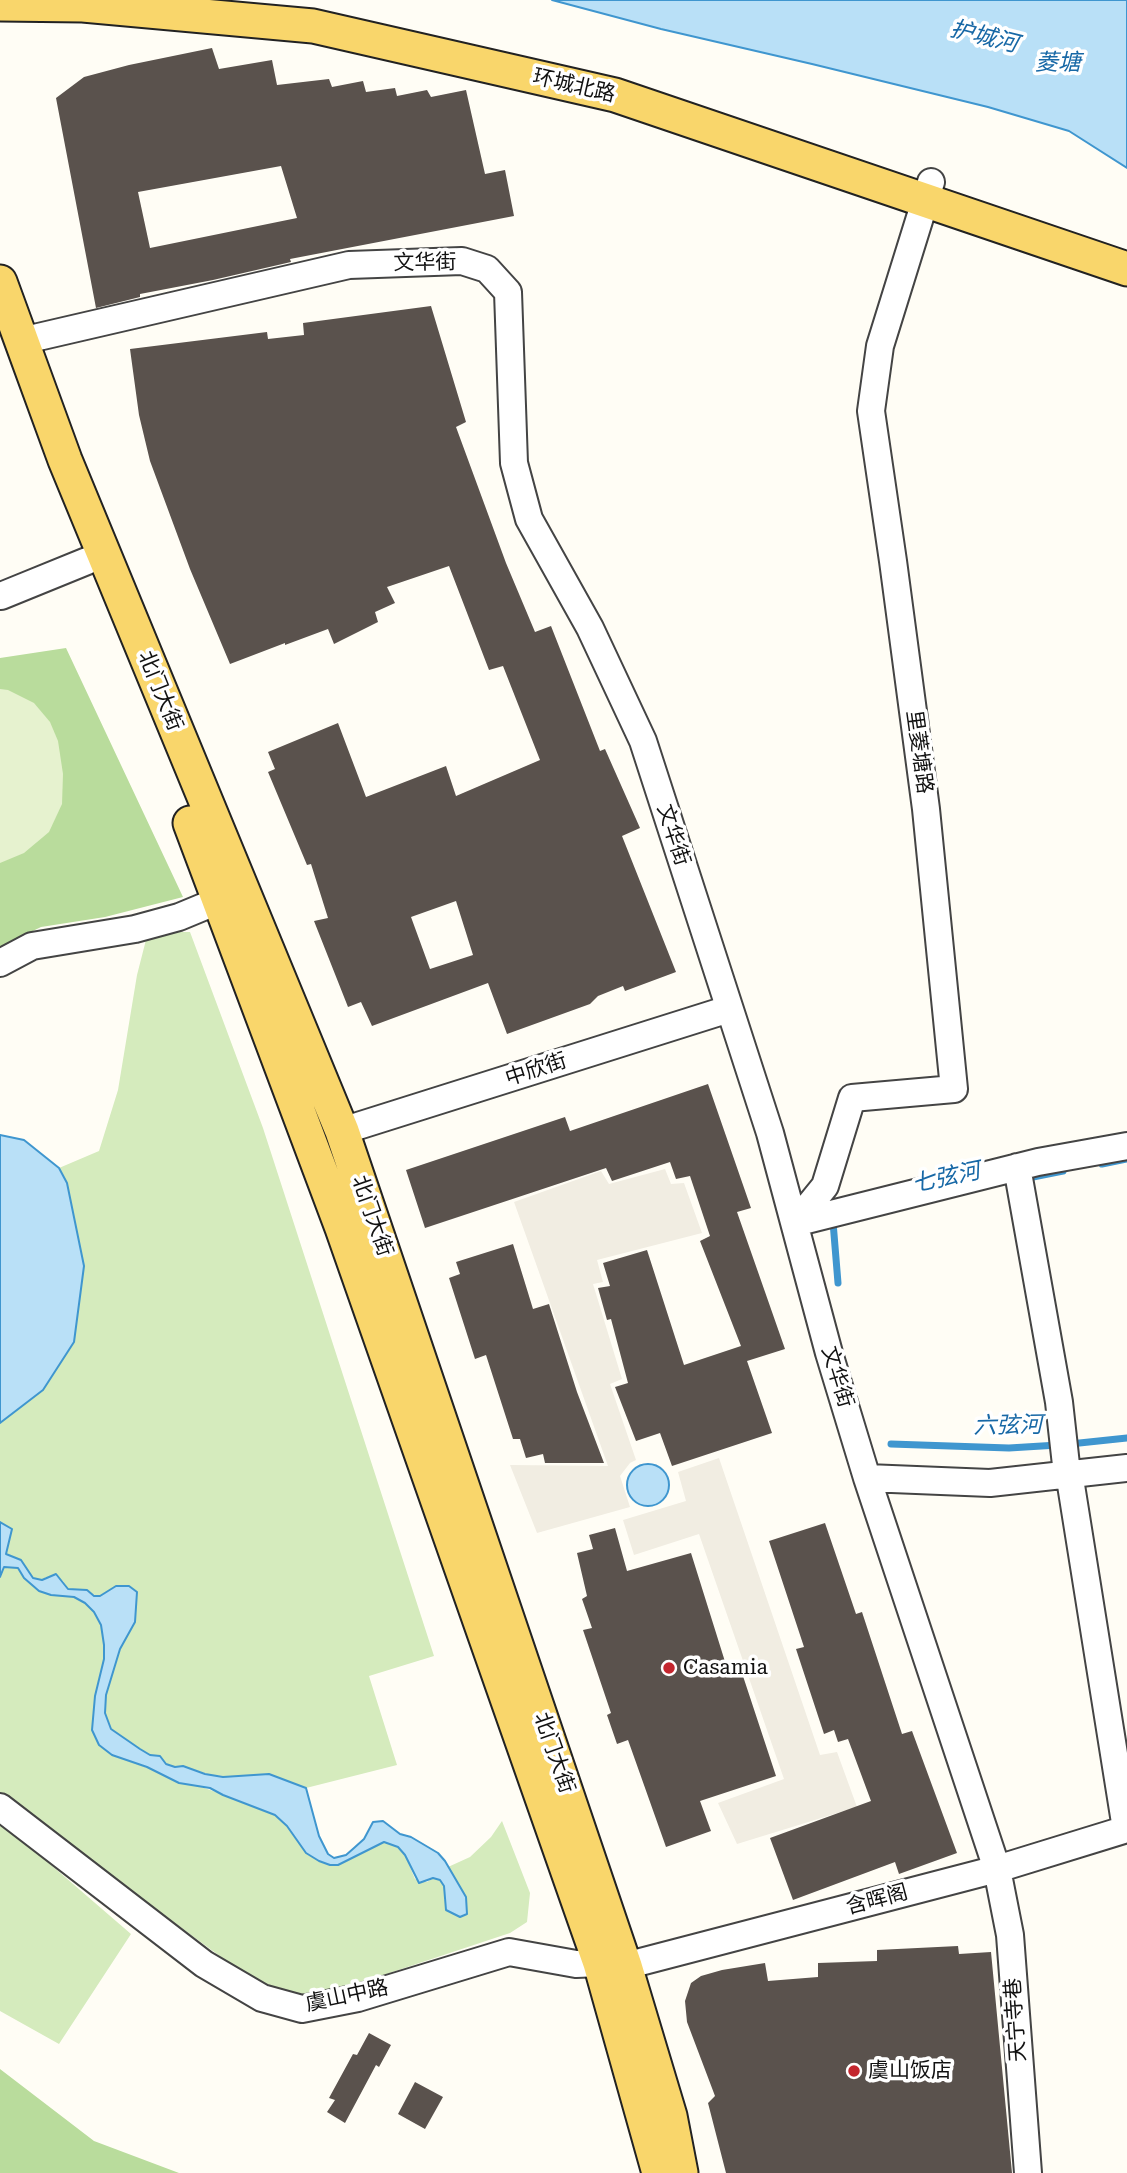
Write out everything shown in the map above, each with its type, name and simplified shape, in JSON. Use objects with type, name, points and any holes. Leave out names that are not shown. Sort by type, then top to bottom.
[{"type":"main road","name":"环城北路","points":[[221,0],[317,12],[624,78],[927,190],[1127,269]]},
{"type":"main road","name":"环城北路","points":[[0,4],[83,5],[313,26],[615,95],[1127,254]]},
{"type":"main road","name":"北门大街","points":[[0,282],[11,345],[87,561],[220,900],[670,2116],[681,2173]]},
{"type":"main road","name":"北门大街","points":[[11,345],[70,472],[342,1131],[613,1964],[659,2173]]},
{"type":"street","name":"里菱塘路","points":[[794,1223],[825,1186],[852,1098],[954,1089],[926,809],[871,411],[880,346],[927,190]]},
{"type":"street","name":"文华街","points":[[11,345],[349,265],[463,261],[487,269],[508,292],[514,463],[529,519],[590,628],[643,741],[770,1133],[829,1353],[867,1478],[997,1869]]},
{"type":"street","points":[[1,596],[87,561]]},
{"type":"street","points":[[0,963],[32,946],[135,929],[179,917],[220,900]]},
{"type":"street","name":"中欣街","points":[[342,1131],[729,1009]]},
{"type":"street","points":[[794,1223],[1017,1167],[1127,1146]]},
{"type":"street","points":[[1017,1167],[1126,1829]]},
{"type":"street","points":[[867,1478],[990,1483],[1066,1466],[1127,1468]]},
{"type":"street","name":"虞山中路","points":[[0,1807],[204,1964],[262,1998],[302,2009],[368,1995],[509,1952],[576,1964],[613,1964]]},
{"type":"street","name":"含晖阁","points":[[613,1964],[997,1869],[1126,1829]]},
{"type":"street","name":"天宁寺巷","points":[[997,1869],[1010,1935],[1028,2173]]},
{"type":"green space","points":[[66,648],[183,897],[105,917],[41,927],[0,947],[0,658]]},
{"type":"green space","points":[[0,689],[8,690],[34,703],[50,722],[58,741],[63,774],[62,804],[49,832],[24,853],[0,863]]},
{"type":"green space","points":[[148,932],[190,932],[263,1128],[434,1656],[369,1676],[397,1765],[306,1788],[269,1774],[236,1777],[211,1775],[183,1766],[175,1767],[166,1764],[160,1756],[150,1755],[111,1729],[105,1713],[106,1695],[120,1649],[135,1622],[100,1596],[68,1589],[63,1581],[46,1577],[42,1580],[33,1578],[21,1560],[6,1554],[12,1530],[0,1522],[0,1423],[43,1390],[78,1304],[84,1266],[59,1168],[99,1151],[118,1090],[137,975]]},
{"type":"green space","points":[[4,1567],[18,1568],[24,1578],[39,1591],[74,1597],[94,1612],[101,1625],[104,1659],[95,1696],[92,1730],[132,1762],[179,1783],[196,1785],[276,1815],[319,1861],[330,1865],[338,1865],[384,1842],[398,1847],[405,1855],[415,1879],[427,1882],[433,1878],[440,1880],[444,1886],[444,1900],[466,1897],[448,1867],[470,1857],[491,1837],[502,1821],[530,1893],[527,1922],[510,1933],[317,1997],[297,1999],[262,1987],[0,1795],[0,1577]]},
{"type":"green space","points":[[0,1821],[131,1934],[59,2044],[0,2011]]},
{"type":"green space","points":[[0,2069],[94,2141],[179,2173],[0,2173]]},
{"type":"shaded area","points":[[665,1169],[671,1184],[684,1183],[702,1233],[597,1260],[603,1282],[593,1284],[622,1379],[610,1384],[636,1460],[630,1463],[620,1476],[630,1507],[537,1533],[510,1465],[608,1466],[514,1202],[601,1171],[609,1184]]},
{"type":"shaded area","points":[[719,1458],[820,1755],[837,1752],[857,1807],[737,1844],[718,1803],[784,1779],[699,1534],[634,1555],[623,1520],[686,1501],[678,1472]]},
{"type":"water","name":"菱塘","points":[[552,0],[1127,0],[1127,168],[1069,131],[988,107],[661,29]]},
{"type":"water","points":[[0,1135],[24,1140],[59,1168],[67,1183],[84,1266],[74,1342],[43,1390],[0,1423]]},
{"type":"water","points":[[648,1464],[663,1470],[669,1485],[663,1500],[648,1506],[633,1500],[627,1485],[633,1470]]},
{"type":"water","points":[[0,1522],[12,1529],[6,1554],[21,1560],[33,1578],[42,1580],[56,1574],[68,1589],[87,1590],[94,1596],[100,1596],[116,1586],[129,1586],[137,1592],[135,1622],[120,1649],[106,1695],[105,1713],[111,1729],[150,1755],[160,1756],[166,1764],[175,1767],[183,1766],[223,1777],[269,1774],[306,1788],[319,1836],[328,1854],[334,1858],[346,1855],[364,1839],[373,1822],[383,1821],[400,1834],[411,1837],[438,1853],[466,1897],[467,1914],[460,1917],[446,1910],[444,1886],[440,1880],[433,1878],[419,1883],[398,1847],[384,1842],[338,1865],[330,1865],[306,1853],[287,1826],[275,1815],[210,1788],[179,1783],[147,1767],[112,1755],[99,1745],[92,1730],[95,1696],[104,1659],[101,1625],[85,1603],[74,1597],[39,1591],[24,1578],[18,1568],[4,1567],[0,1577]]},
{"type":"building","points":[[212,48],[219,69],[272,60],[277,85],[329,79],[332,87],[363,81],[366,92],[395,88],[397,96],[427,90],[431,97],[466,90],[485,174],[505,170],[514,216],[290,259],[291,262],[140,294],[140,297],[96,308],[56,98],[84,77]],"holes":[[[281,166],[297,218],[150,248],[138,192]]]},
{"type":"building","points":[[431,306],[466,422],[456,427],[506,563],[535,632],[551,626],[600,751],[605,749],[640,828],[622,836],[676,972],[625,991],[623,986],[598,996],[590,1004],[507,1034],[488,983],[372,1026],[361,1002],[348,1007],[314,921],[328,918],[311,864],[307,865],[268,772],[275,769],[268,752],[338,723],[366,797],[446,766],[456,796],[540,760],[503,666],[489,670],[449,566],[387,587],[395,603],[375,612],[378,622],[334,644],[328,629],[230,664],[190,569],[150,461],[139,415],[130,349],[267,332],[268,339],[304,335],[303,323]],"holes":[[[456,901],[473,955],[430,969],[411,917]]]},
{"type":"building","points":[[708,1084],[751,1208],[737,1212],[785,1349],[747,1361],[772,1433],[672,1466],[660,1433],[636,1441],[615,1387],[628,1383],[611,1319],[607,1320],[598,1288],[610,1286],[603,1263],[647,1250],[684,1365],[741,1346],[700,1241],[710,1236],[690,1176],[676,1179],[670,1162],[612,1181],[606,1168],[425,1228],[406,1170],[565,1117],[570,1131]]},
{"type":"building","points":[[513,1244],[533,1309],[549,1304],[577,1392],[604,1463],[545,1463],[543,1454],[526,1458],[520,1439],[513,1439],[486,1355],[475,1359],[449,1278],[460,1274],[456,1262]]},
{"type":"building","points":[[825,1523],[856,1614],[862,1612],[902,1734],[912,1731],[957,1853],[899,1874],[895,1862],[793,1900],[770,1838],[871,1801],[848,1739],[838,1742],[834,1730],[824,1734],[796,1649],[804,1647],[769,1541]]},
{"type":"building","points":[[615,1528],[627,1571],[691,1553],[727,1668],[739,1664],[776,1776],[700,1801],[711,1831],[666,1847],[628,1740],[617,1744],[607,1715],[611,1713],[583,1630],[592,1628],[582,1599],[587,1596],[577,1553],[593,1549],[589,1535]]},
{"type":"building","name":"虞山饭店","points":[[958,1946],[959,1954],[991,1952],[1012,2173],[726,2173],[708,2103],[715,2096],[687,2022],[685,2001],[691,1983],[701,1976],[722,1970],[765,1963],[768,1981],[818,1977],[818,1963],[877,1961],[877,1950]]},
{"type":"building","points":[[369,2033],[391,2045],[379,2067],[376,2065],[345,2123],[327,2112],[335,2100],[329,2098],[353,2054],[357,2055]]},
{"type":"building","points":[[415,2082],[443,2097],[425,2129],[398,2114]]},
{"type":"waterway","name":"七弦河","points":[[1102,1164],[1127,1159]]},
{"type":"waterway","name":"七弦河","points":[[1023,1179],[1063,1171]]},
{"type":"waterway","name":"七弦河","points":[[837,1221],[833,1222],[838,1283]]},
{"type":"waterway","name":"六弦河","points":[[1070,1444],[1127,1438]]},
{"type":"waterway","name":"六弦河","points":[[891,1444],[1009,1448],[1058,1445]]},
{"type":"place","name":"Casamia","points":[[669,1668]]},
{"type":"place","name":"虞山饭店","points":[[854,2071]]},
{"type":"water label","name":"护城河","points":[[984,37]]}]
